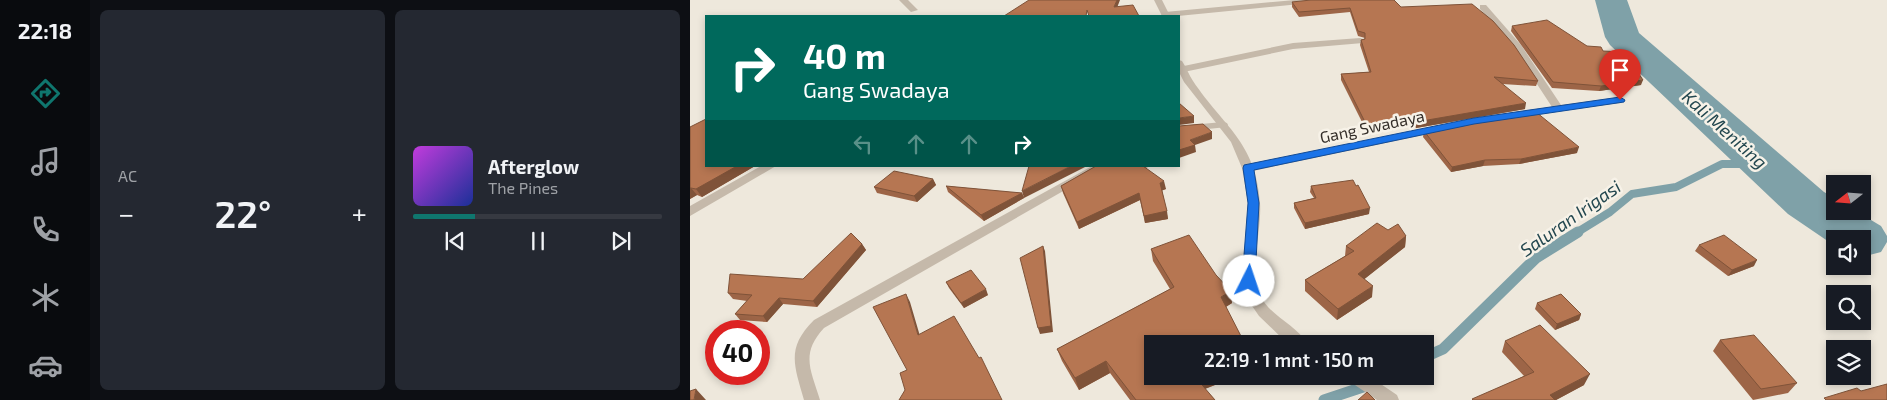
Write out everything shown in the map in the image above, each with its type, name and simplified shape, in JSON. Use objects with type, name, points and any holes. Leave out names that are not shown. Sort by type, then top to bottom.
[{"type":"street","points":[[903,0],[914,10]]},
{"type":"street","points":[[1158,0],[1166,15],[1320,0]]},
{"type":"street","points":[[1483,7],[1518,47],[1558,108]]},
{"type":"street","points":[[1289,335],[1257,305],[1250,289],[1254,203],[1248,168],[1236,141],[1198,94],[1180,67],[1293,46],[1360,41]]},
{"type":"street","points":[[1474,121],[1620,100]]},
{"type":"street","points":[[1180,129],[1223,125]]},
{"type":"street","name":"Gang Swadaya","points":[[1248,168],[1455,125]]},
{"type":"street","points":[[690,212],[768,167]]},
{"type":"street","points":[[812,400],[800,354],[803,342],[819,324],[1099,167]]},
{"type":"street","points":[[1369,385],[1388,397]]},
{"type":"building","points":[[1029,0],[1117,0],[1114,7],[1133,5],[1138,15],[1089,15],[1087,10],[1086,15],[1006,15]]},
{"type":"building","points":[[1311,0],[1394,0],[1401,7],[1472,4],[1493,21],[1514,45],[1538,81],[1494,77],[1526,103],[1416,122],[1413,119],[1366,124],[1341,74],[1371,72],[1361,40],[1365,39],[1365,33],[1358,31],[1350,8],[1299,12],[1292,2]]},
{"type":"building","points":[[1547,20],[1587,46],[1601,47],[1603,51],[1624,52],[1643,80],[1601,86],[1553,82],[1512,26]]},
{"type":"building","points":[[1180,104],[1194,116],[1180,118]]},
{"type":"building","points":[[1536,112],[1579,147],[1521,159],[1485,160],[1452,167],[1424,131],[1476,120]]},
{"type":"building","points":[[705,120],[705,167],[735,167],[696,189],[690,188],[690,127]]},
{"type":"building","points":[[1203,124],[1212,132],[1190,140],[1195,145],[1180,150],[1180,126]]},
{"type":"building","points":[[1029,167],[1069,167],[1022,191]]},
{"type":"building","points":[[1094,167],[1144,167],[1164,181],[1160,183],[1167,211],[1144,216],[1139,193],[1077,222],[1061,186]]},
{"type":"building","points":[[894,171],[933,179],[914,196],[874,187]]},
{"type":"building","points":[[1353,180],[1356,186],[1358,185],[1370,208],[1305,223],[1294,203],[1316,198],[1311,186]]},
{"type":"building","points":[[946,186],[1022,193],[981,215]]},
{"type":"building","points":[[1377,223],[1388,230],[1398,224],[1406,236],[1358,274],[1373,286],[1338,309],[1305,280],[1354,251],[1346,246]]},
{"type":"building","points":[[851,233],[862,244],[813,301],[779,298],[763,316],[735,314],[752,295],[728,293],[730,274],[803,279]]},
{"type":"building","points":[[1189,235],[1216,275],[1231,291],[1221,297],[1240,335],[1144,335],[1144,385],[1202,385],[1215,400],[1136,400],[1106,361],[1075,378],[1057,349],[1174,287],[1151,249]]},
{"type":"building","points":[[1724,235],[1757,260],[1732,270],[1699,245]]},
{"type":"building","points":[[1043,246],[1051,326],[1038,328],[1020,258]]},
{"type":"building","points":[[971,270],[986,289],[961,303],[946,282]]},
{"type":"building","points":[[906,294],[918,335],[954,316],[979,358],[981,357],[1002,400],[899,400],[905,390],[900,373],[907,370],[873,307]]},
{"type":"building","points":[[1561,294],[1581,314],[1557,324],[1537,303]]},
{"type":"building","points":[[1540,325],[1590,374],[1550,395],[1555,400],[1473,400],[1534,372],[1505,341]]},
{"type":"building","points":[[1754,335],[1797,383],[1761,389],[1720,340]]},
{"type":"building","points":[[1887,384],[1887,400],[1826,400],[1824,398],[1857,388],[1861,391]]},
{"type":"building","points":[[696,389],[694,400],[690,400],[690,391]]},
{"type":"building","points":[[1367,392],[1375,400],[1358,400]]},
{"type":"waterway","name":"Kali Meniting","points":[[1611,0],[1623,37],[1806,203],[1848,230]]},
{"type":"waterway","name":"Saluran Irigasi","points":[[1576,233],[1610,212],[1632,194],[1676,187],[1722,164],[1762,164]]},
{"type":"waterway","name":"Saluran Irigasi","points":[[1434,353],[1443,349],[1536,258],[1578,232]]},
{"type":"waterway","name":"Saluran Irigasi","points":[[1324,400],[1368,385]]},
{"type":"route","points":[[1249,281],[1254,203],[1248,168],[1474,121],[1620,100]]}]
